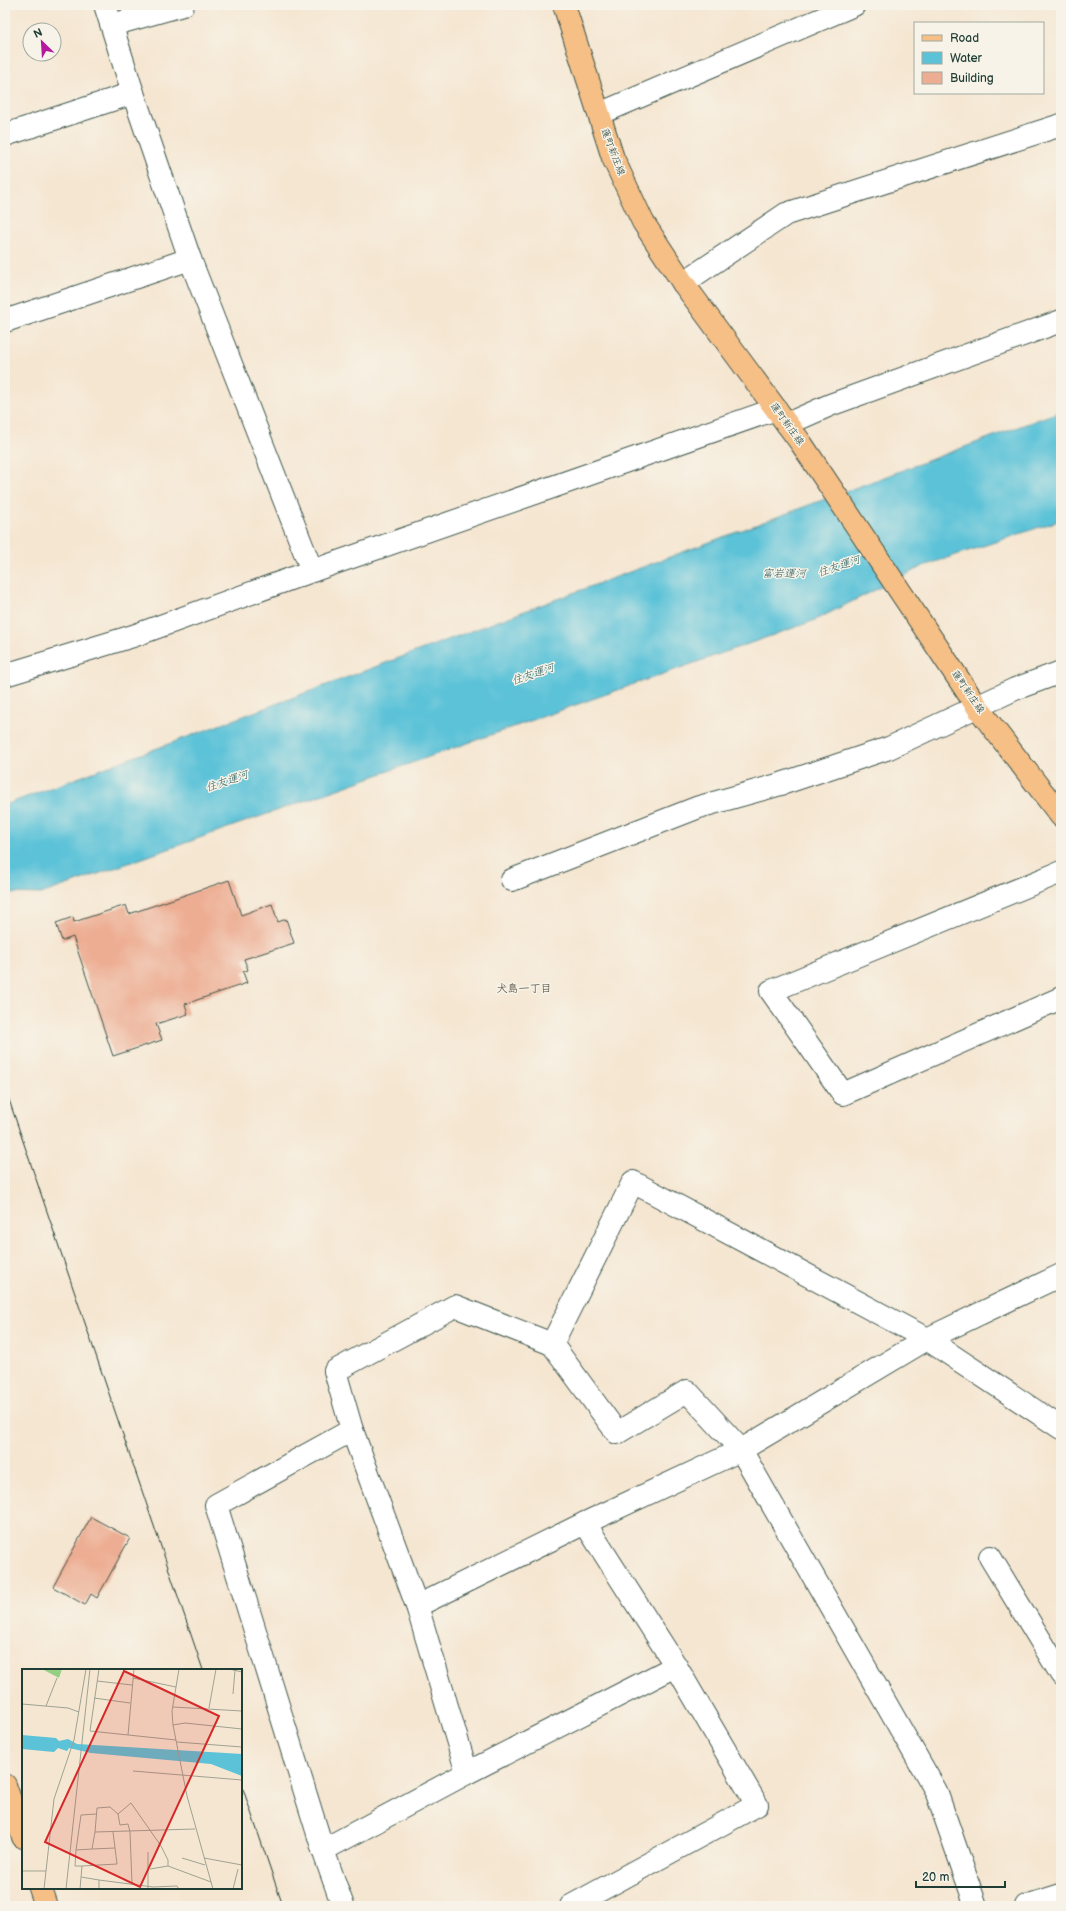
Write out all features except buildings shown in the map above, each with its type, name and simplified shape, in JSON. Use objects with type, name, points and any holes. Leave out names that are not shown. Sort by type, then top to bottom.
[{"type":"main road","name":"蓮町新庄線","points":[[564,5],[613,158],[643,222],[683,283],[801,443],[919,617],[978,708],[1061,816]]},
{"type":"main road","points":[[5,1785],[22,1834]]},
{"type":"main road","points":[[40,1889],[46,1906]]},
{"type":"street","points":[[183,5],[108,15],[190,259],[312,571]]},
{"type":"street","points":[[599,114],[854,5]]},
{"type":"street","points":[[5,135],[133,93]]},
{"type":"street","points":[[683,283],[786,214],[1061,125]]},
{"type":"street","points":[[5,321],[190,259]]},
{"type":"street","points":[[5,675],[133,636],[312,571],[782,416],[830,405],[1061,321]]},
{"type":"street","points":[[512,880],[699,807],[781,784],[889,748],[978,708],[1015,689],[1061,672]]},
{"type":"street","points":[[1061,872],[770,991],[843,1094],[1061,998]]},
{"type":"street","points":[[552,1344],[632,1182],[926,1339],[1061,1428]]},
{"type":"street","points":[[417,1606],[586,1523],[741,1450],[926,1339],[1061,1275]]},
{"type":"street","points":[[467,1773],[417,1606],[352,1430],[335,1370],[455,1306],[552,1344],[617,1433],[687,1391],[741,1450],[936,1791],[976,1906]]},
{"type":"street","points":[[343,1906],[324,1850],[216,1505],[352,1430]]},
{"type":"street","points":[[571,1906],[757,1805],[676,1666],[586,1523]]},
{"type":"street","points":[[990,1556],[1061,1674]]},
{"type":"street","points":[[324,1850],[467,1773],[676,1666]]},
{"type":"street","points":[[1026,1906],[1061,1896]]},
{"type":"water","name":"富岩運河","points":[[1061,411],[1061,520],[923,566],[813,621],[41,894],[5,893],[5,805]]},
{"type":"tram line","points":[[5,1088],[203,1669]]},
{"type":"tram line","points":[[242,1786],[283,1906]]},
{"type":"district","name":"犬島一丁目","points":[[524,988]]},
{"type":"water label","name":"住友運河","points":[[839,566]]},
{"type":"water label","name":"住友運河","points":[[533,674]]},
{"type":"water label","name":"住友運河","points":[[227,781]]}]
